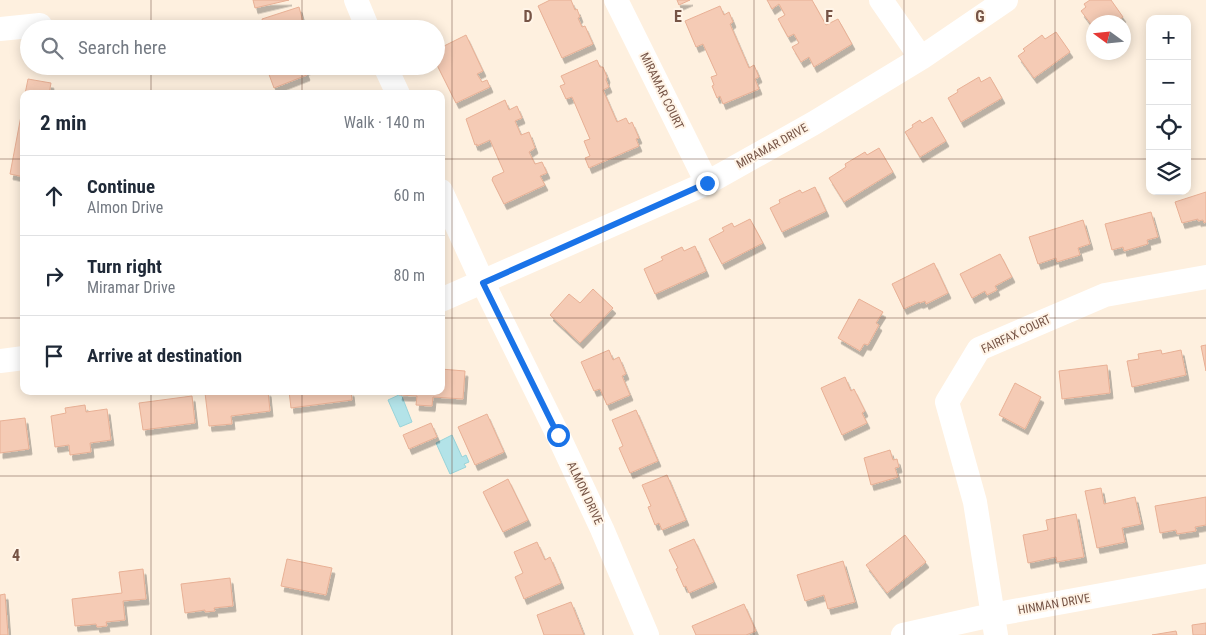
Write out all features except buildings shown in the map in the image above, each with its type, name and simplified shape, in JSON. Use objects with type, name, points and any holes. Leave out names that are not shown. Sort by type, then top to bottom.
[{"type":"street","points":[[356,0],[364,20]]},
{"type":"street","name":"MIRAMAR COURT","points":[[616,0],[707,183]]},
{"type":"street","points":[[881,0],[921,58]]},
{"type":"street","name":"MIRAMAR DRIVE","points":[[445,298],[707,183],[814,123],[921,58],[1006,0]]},
{"type":"street","points":[[0,29],[20,27]]},
{"type":"street","points":[[389,75],[396,90]]},
{"type":"street","name":"ALMON DRIVE","points":[[445,199],[483,283],[602,528],[647,635]]},
{"type":"street","name":"FAIRFAX COURT","points":[[994,625],[975,502],[948,402],[979,349],[1105,295],[1206,277]]},
{"type":"street","points":[[0,361],[20,358]]},
{"type":"street","name":"HINMAN DRIVE","points":[[903,635],[994,625],[1206,576]]},
{"type":"water","points":[[401,395],[412,422],[400,427],[388,400]]},
{"type":"water","points":[[452,435],[462,457],[466,455],[469,462],[464,464],[466,467],[450,474],[436,443]]},
{"type":"route","points":[[558,435],[483,283],[707,183]]}]
